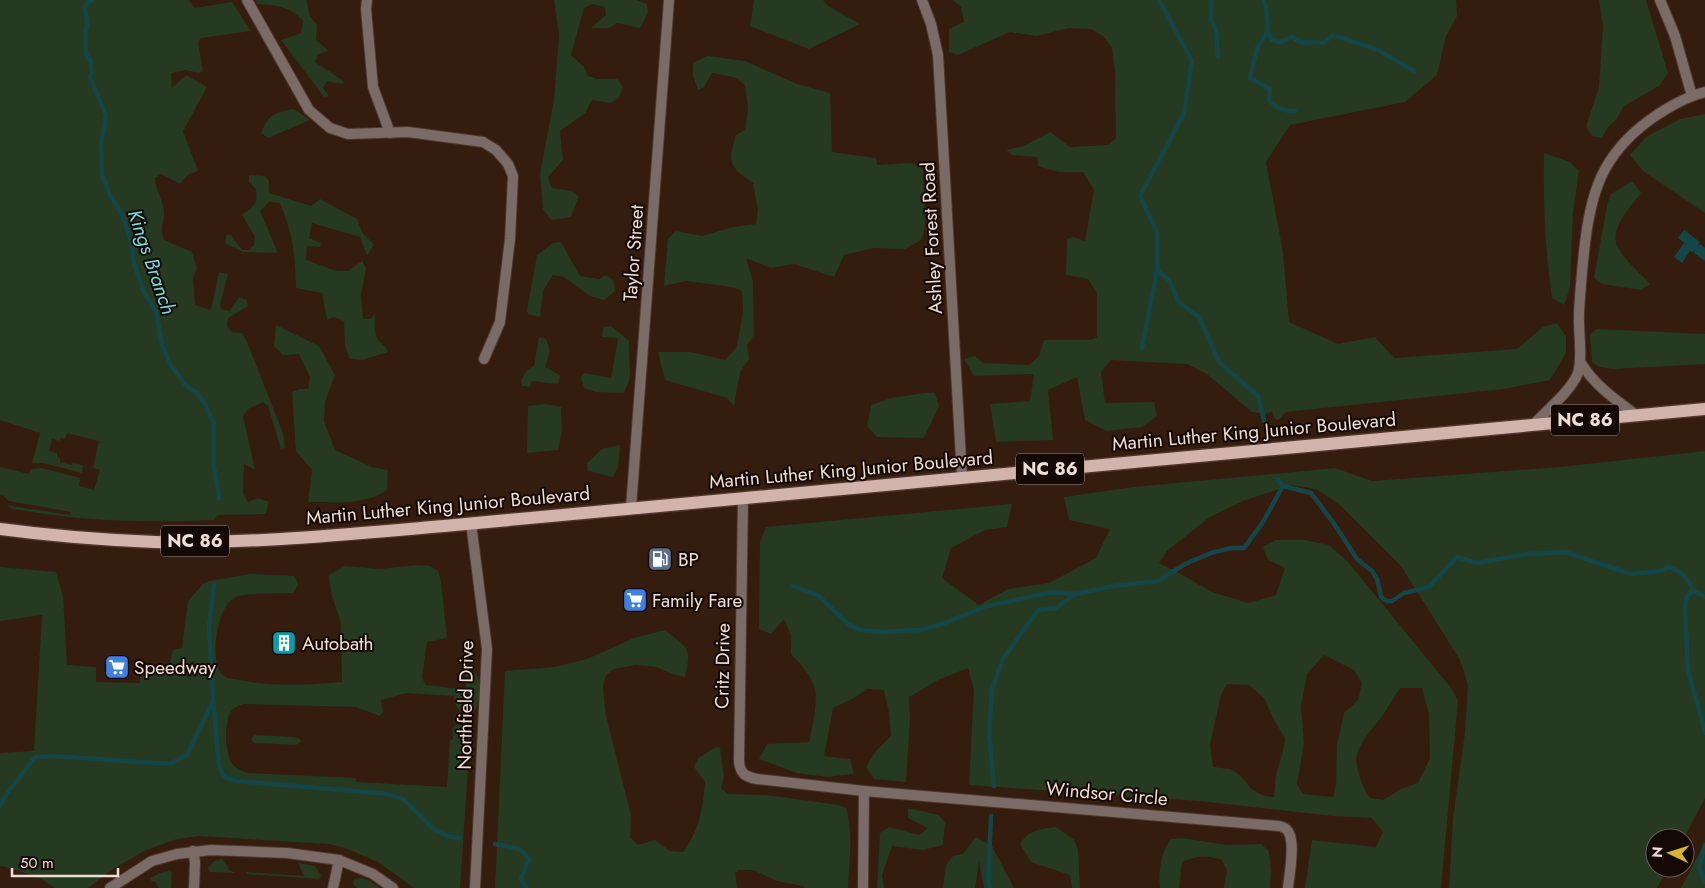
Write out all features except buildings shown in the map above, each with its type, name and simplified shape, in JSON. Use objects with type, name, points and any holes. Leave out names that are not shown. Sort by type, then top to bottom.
[{"type":"main road","name":"Martin Luther King Junior Boulevard","points":[[0,529],[72,538],[186,541],[299,537],[471,523],[1705,409]]},
{"type":"street","points":[[247,0],[310,110],[330,128],[348,134],[408,132],[483,142],[496,150],[508,164],[513,176],[509,248],[500,322],[484,359]]},
{"type":"street","points":[[367,0],[366,9],[373,86],[390,133]]},
{"type":"street","name":"Taylor Street","points":[[631,508],[669,0]]},
{"type":"street","name":"Ashley Forest Road","points":[[922,0],[931,24],[938,55],[962,477]]},
{"type":"street","points":[[1660,0],[1675,36],[1692,96]]},
{"type":"street","points":[[1534,424],[1567,390],[1577,374],[1581,363],[1579,333],[1581,284],[1588,218],[1592,198],[1600,180],[1622,144],[1640,127],[1665,109],[1705,92]]},
{"type":"street","points":[[1581,363],[1587,374],[1599,387],[1636,415]]},
{"type":"street","name":"Critz Drive","points":[[743,498],[739,761],[743,774]]},
{"type":"street","name":"Northfield Drive","points":[[471,523],[487,649],[475,888]]},
{"type":"street","name":"Windsor Circle","points":[[743,774],[749,778],[864,792],[1279,826],[1286,828],[1290,836],[1292,850],[1288,888]]},
{"type":"street","points":[[863,888],[864,792]]},
{"type":"street","points":[[110,888],[152,861],[193,851],[237,850],[339,860],[373,874],[393,888]]},
{"type":"street","points":[[193,851],[195,862],[194,888]]},
{"type":"street","points":[[333,888],[339,860]]},
{"type":"green space","points":[[0,0],[189,0],[194,8],[232,2],[251,31],[201,38],[198,42],[203,71],[199,73],[185,70],[171,73],[172,88],[186,75],[207,87],[183,131],[198,171],[189,174],[180,184],[161,174],[155,178],[156,187],[164,209],[162,229],[164,240],[192,252],[197,268],[193,278],[195,305],[211,310],[219,272],[228,274],[220,305],[221,309],[230,311],[239,297],[247,300],[248,306],[228,318],[227,326],[232,332],[242,333],[247,342],[283,433],[285,448],[281,449],[268,406],[263,402],[248,409],[243,416],[255,470],[244,464],[243,493],[248,502],[258,498],[269,502],[265,514],[217,515],[215,520],[197,521],[87,519],[13,509],[6,505],[70,515],[71,512],[9,501],[2,495],[0,496],[0,467],[29,474],[31,469],[42,468],[80,478],[79,486],[94,490],[100,470],[93,468],[99,441],[67,433],[65,439],[61,438],[60,441],[52,439],[49,451],[57,453],[60,462],[83,465],[82,473],[43,463],[32,463],[40,433],[0,420]]},
{"type":"green space","points":[[256,0],[306,0],[310,16],[317,25],[316,40],[329,51],[318,54],[315,62],[345,82],[341,84],[327,81],[323,88],[329,96],[324,97],[281,40],[301,33],[303,21],[287,9],[257,4]]},
{"type":"green space","points":[[554,0],[637,0],[647,4],[648,13],[640,28],[617,23],[609,28],[591,28],[606,15],[605,7],[592,4],[584,8],[571,55],[584,67],[588,76],[597,79],[617,79],[623,87],[619,98],[610,103],[592,100],[585,113],[560,131],[563,160],[548,177],[552,188],[571,191],[579,196],[571,217],[551,220],[543,209],[540,173],[554,100],[559,34]]},
{"type":"green space","points":[[754,0],[823,0],[828,6],[860,24],[809,49],[750,26]]},
{"type":"green space","points":[[953,0],[1456,0],[1457,16],[1446,36],[1437,75],[1405,102],[1290,125],[1266,162],[1283,252],[1289,322],[1338,344],[1375,337],[1394,358],[1517,349],[1543,327],[1557,323],[1566,336],[1566,353],[1550,380],[1504,389],[1286,412],[1278,420],[1275,419],[1272,411],[1266,414],[1252,412],[1207,374],[1187,364],[1111,360],[1101,372],[1105,403],[1154,402],[1157,416],[1142,427],[1106,431],[1085,420],[1077,377],[1048,390],[1053,440],[996,442],[990,404],[1030,401],[1034,374],[974,376],[964,359],[975,356],[983,363],[1029,365],[1039,356],[1044,340],[1090,340],[1097,337],[1097,293],[1088,279],[1066,275],[1067,239],[1073,237],[1085,241],[1094,190],[1083,172],[1059,172],[1038,166],[1037,157],[1012,155],[1006,150],[1024,146],[1050,132],[1070,147],[1108,145],[1116,138],[1115,72],[1112,48],[1103,36],[1091,29],[1069,28],[1037,36],[1010,32],[958,55],[949,52],[949,29],[964,22],[961,7]]},
{"type":"green space","points":[[1599,0],[1646,0],[1668,73],[1659,86],[1624,106],[1602,138],[1592,136],[1586,126],[1599,87],[1603,25]]},
{"type":"green space","points":[[707,56],[745,61],[797,84],[830,93],[832,152],[876,158],[877,165],[910,163],[923,167],[925,228],[921,240],[905,249],[874,248],[844,255],[834,277],[794,264],[771,268],[746,258],[753,281],[754,335],[747,345],[749,359],[740,372],[734,406],[727,398],[665,380],[658,352],[691,352],[725,360],[737,347],[743,311],[742,291],[732,287],[686,281],[664,286],[668,239],[676,231],[702,236],[733,227],[756,224],[758,210],[753,183],[739,172],[732,163],[731,158],[736,135],[745,130],[748,109],[745,85],[734,77],[712,73],[704,87],[698,90],[693,76],[693,63]]},
{"type":"green space","points":[[294,109],[310,120],[268,138],[261,133],[266,122],[273,115]]},
{"type":"green space","points":[[1705,114],[1705,213],[1643,171],[1630,155],[1646,137],[1680,119]]},
{"type":"green space","points":[[1544,153],[1570,162],[1579,171],[1573,212],[1570,288],[1564,305],[1552,298],[1545,226]]},
{"type":"green space","points":[[249,175],[265,176],[269,181],[269,193],[311,206],[320,199],[357,219],[363,234],[374,244],[367,256],[360,237],[312,223],[309,238],[321,243],[320,247],[307,246],[306,260],[337,271],[348,271],[362,261],[366,268],[361,294],[363,319],[370,319],[375,314],[376,336],[388,352],[363,360],[350,359],[345,346],[344,321],[333,317],[327,320],[322,293],[296,288],[292,244],[280,203],[269,202],[260,211],[278,253],[243,252],[226,244],[226,235],[230,234],[242,250],[249,250],[254,245],[255,237],[242,215],[256,202],[256,189],[249,182]]},
{"type":"green space","points":[[1632,181],[1641,193],[1618,226],[1616,241],[1618,248],[1625,257],[1650,284],[1641,290],[1602,284],[1594,278],[1607,205],[1611,194]]},
{"type":"green space","points":[[561,242],[580,276],[599,279],[606,275],[614,281],[615,291],[604,300],[590,296],[564,277],[553,275],[543,291],[540,317],[528,314],[527,310],[537,255],[553,243]]},
{"type":"green space","points":[[276,325],[319,346],[335,375],[325,402],[324,421],[335,450],[372,467],[388,470],[387,490],[369,499],[359,501],[308,502],[312,470],[296,451],[292,392],[299,389],[308,389],[310,377],[299,354],[283,355],[274,346]]},
{"type":"green space","points":[[611,326],[629,341],[630,378],[624,393],[596,392],[584,388],[581,378],[584,373],[611,378],[618,338],[602,337],[603,327]]},
{"type":"green space","points":[[1597,329],[1705,334],[1705,364],[1613,369],[1600,367],[1592,362],[1590,334]]},
{"type":"green space","points":[[539,337],[546,339],[550,351],[545,367],[560,375],[558,384],[531,381],[530,387],[522,386],[521,380],[526,371],[534,366]]},
{"type":"green space","points":[[935,393],[939,406],[924,438],[877,437],[867,426],[871,405],[891,398]]},
{"type":"green space","points":[[546,404],[561,407],[562,431],[558,450],[527,453],[528,406]]},
{"type":"green space","points":[[620,445],[618,467],[613,477],[588,471],[587,463],[602,449]]},
{"type":"green space","points":[[1705,451],[1705,798],[1689,828],[1645,828],[1645,878],[1662,878],[1657,888],[1449,888],[1453,819],[1465,732],[1468,685],[1460,660],[1401,566],[1340,505],[1316,489],[1291,485],[1243,501],[1210,517],[1168,550],[1159,563],[1212,592],[1248,603],[1276,595],[1285,568],[1268,560],[1263,547],[1275,540],[1305,540],[1329,545],[1348,562],[1452,689],[1458,701],[1441,888],[1305,888],[1312,840],[1376,847],[1383,832],[1372,818],[1332,816],[1199,801],[969,785],[974,690],[968,668],[938,680],[909,697],[910,720],[906,782],[874,779],[866,767],[875,752],[891,736],[884,690],[867,689],[854,698],[833,708],[824,756],[850,759],[854,774],[827,777],[797,773],[759,759],[767,744],[809,742],[816,699],[810,677],[791,654],[791,635],[784,619],[771,634],[759,629],[760,542],[766,527],[1012,504],[1007,527],[985,530],[951,548],[942,578],[979,605],[1008,589],[1049,583],[1096,558],[1110,529],[1069,520],[1064,497],[1134,487],[1335,468],[1372,481],[1560,467]],"holes":[[[1324,655],[1354,670],[1362,683],[1358,700],[1344,713],[1337,745],[1336,784],[1333,797],[1303,794],[1297,784],[1304,743],[1301,706],[1307,674]],[[1227,684],[1249,685],[1264,698],[1285,738],[1276,775],[1274,797],[1257,793],[1236,772],[1213,767],[1210,744],[1221,695]],[[1400,688],[1422,688],[1429,714],[1430,758],[1418,783],[1401,789],[1383,800],[1370,798],[1360,777],[1356,759],[1357,754],[1365,738],[1383,715]]]},
{"type":"green space","points":[[418,565],[430,566],[438,571],[441,581],[447,638],[427,642],[422,678],[426,685],[461,689],[466,687],[465,671],[475,672],[479,681],[480,692],[474,712],[465,713],[459,710],[454,696],[406,693],[381,700],[383,712],[380,716],[356,707],[243,704],[233,709],[230,714],[226,729],[228,754],[234,766],[248,773],[356,778],[356,782],[447,787],[450,740],[453,739],[452,729],[455,725],[467,725],[470,737],[460,888],[414,888],[378,862],[345,848],[329,844],[199,836],[177,839],[146,850],[113,869],[88,888],[55,888],[38,877],[0,867],[0,753],[34,751],[42,615],[0,621],[0,567],[56,572],[63,596],[67,665],[96,667],[96,682],[140,683],[141,666],[169,667],[173,650],[182,648],[188,601],[203,584],[209,581],[250,574],[295,576],[298,585],[293,593],[249,594],[236,597],[229,602],[223,611],[219,623],[215,648],[219,670],[226,677],[265,684],[291,685],[342,682],[341,623],[331,593],[329,575],[345,566],[379,569]]},
{"type":"green space","points":[[665,630],[686,649],[688,659],[685,677],[656,667],[636,665],[614,669],[606,675],[603,687],[606,716],[631,815],[630,838],[638,845],[655,840],[670,851],[683,852],[693,836],[703,801],[705,782],[694,767],[698,758],[716,747],[720,748],[724,777],[721,788],[728,794],[766,795],[839,805],[846,808],[850,827],[848,888],[805,888],[777,881],[753,870],[739,870],[735,873],[737,888],[495,888],[505,671],[555,667],[587,659],[634,638]]},
{"type":"green space","points":[[255,735],[295,737],[300,739],[301,742],[296,745],[255,743],[252,741],[252,738]]},
{"type":"green space","points":[[908,808],[939,815],[945,823],[943,845],[923,850],[892,846],[882,875],[884,888],[877,888],[880,833],[889,827],[919,835],[928,828],[908,818]]},
{"type":"green space","points":[[1056,827],[1074,840],[1078,850],[1080,888],[1072,888],[1070,875],[1031,862],[1020,844],[1031,833]]},
{"type":"green space","points":[[976,837],[992,846],[1014,888],[984,888],[979,861],[975,888],[943,888],[946,865],[953,856],[963,854]]},
{"type":"green space","points":[[1182,838],[1227,845],[1261,844],[1269,851],[1270,888],[1224,888],[1227,870],[1222,860],[1197,857],[1182,862],[1179,888],[1160,888],[1159,875],[1165,849],[1171,839]]},
{"type":"green space","points":[[1705,842],[1705,888],[1681,888],[1686,878],[1695,878],[1695,861]]},
{"type":"green space","points":[[222,858],[230,871],[234,873],[210,872],[208,868],[213,862]]},
{"type":"green space","points":[[298,863],[315,866],[321,875],[319,879],[246,874],[246,872],[304,876]]},
{"type":"green space","points":[[172,872],[171,888],[159,888],[155,881],[152,882],[150,878],[160,873]]},
{"type":"green space","points":[[354,879],[368,880],[380,888],[357,888],[353,884]]},
{"type":"water","points":[[1684,230],[1700,242],[1697,247],[1700,244],[1705,248],[1705,261],[1694,253],[1695,249],[1693,252],[1690,251],[1682,263],[1674,257],[1684,243],[1678,238]]},
{"type":"waterway","name":"Kings Branch","points":[[92,0],[85,7],[87,25],[85,35],[86,54],[91,62],[92,74],[90,77],[106,115],[101,146],[102,174],[110,195],[122,214],[132,243],[133,260],[143,290],[156,312],[162,345],[171,365],[186,386],[197,393],[205,404],[214,424],[213,461],[219,498]]},
{"type":"waterway","points":[[1159,0],[1192,61],[1184,113],[1140,196],[1157,232],[1157,270],[1170,281],[1178,301],[1199,317],[1219,362],[1258,396],[1264,421]]},
{"type":"waterway","points":[[1212,0],[1211,19],[1216,29],[1218,57]]},
{"type":"waterway","points":[[1263,0],[1266,7],[1268,32],[1257,48],[1250,78],[1270,89],[1269,101],[1278,108],[1295,111]]},
{"type":"waterway","points":[[1268,32],[1272,40],[1280,42],[1292,37],[1300,42],[1323,43],[1333,35],[1378,50],[1414,71]]},
{"type":"waterway","points":[[1142,348],[1157,270]]},
{"type":"waterway","points":[[1278,480],[1283,486],[1311,493],[1357,559],[1372,571],[1377,579],[1381,596],[1387,601],[1392,601],[1404,593],[1429,587],[1457,557],[1477,563],[1528,554],[1565,552],[1631,574],[1661,571],[1668,567],[1680,572],[1693,590],[1687,597],[1685,610],[1688,670],[1705,733]]},
{"type":"waterway","points":[[994,786],[989,734],[992,689],[1003,659],[1038,610],[1056,608],[1075,594],[1114,586],[1158,581],[1185,564],[1211,553],[1231,548],[1244,548],[1263,522],[1283,486]]},
{"type":"waterway","points":[[214,584],[209,627],[219,765],[224,777],[237,781],[389,794],[404,800],[436,831],[459,838]]},
{"type":"waterway","points":[[793,586],[819,596],[848,624],[860,630],[882,632],[920,630],[945,623],[987,606],[1053,592],[1075,594]]},
{"type":"waterway","points":[[1693,590],[1705,597]]},
{"type":"waterway","points":[[0,806],[6,795],[35,757],[53,756],[170,764],[187,755],[212,703]]},
{"type":"waterway","points":[[990,888],[988,882],[991,816]]},
{"type":"waterway","points":[[495,844],[520,849],[529,859],[521,878],[526,888]]},
{"type":"waterway","points":[[1705,845],[1699,867],[1705,882]]},
{"type":"place","name":"BP","points":[[660,559]]},
{"type":"place","name":"Family Fare","points":[[635,600]]},
{"type":"place","name":"Autobath","points":[[284,643]]},
{"type":"place","name":"Speedway","points":[[117,667]]}]
